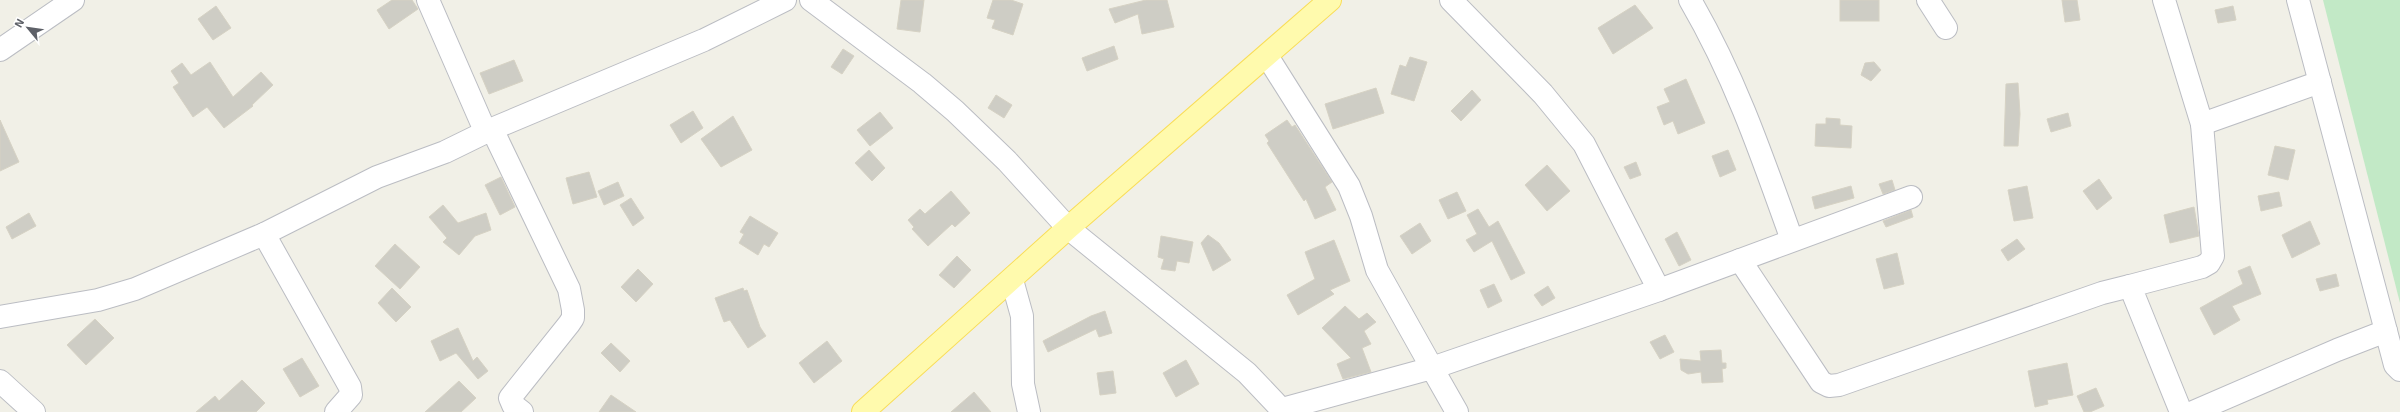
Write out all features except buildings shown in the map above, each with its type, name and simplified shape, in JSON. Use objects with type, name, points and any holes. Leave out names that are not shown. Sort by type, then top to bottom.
[{"type":"main road","points":[[863,412],[1012,280],[1068,228],[1330,0]]},
{"type":"street","points":[[0,50],[73,0]]},
{"type":"street","points":[[428,0],[489,131],[552,251],[569,289],[573,318],[510,398],[513,405],[522,412]]},
{"type":"street","points":[[0,317],[105,298],[135,289],[264,234],[377,177],[445,152],[489,131],[704,40],[785,0]]},
{"type":"street","points":[[811,0],[922,83],[955,111],[1007,161],[1068,228],[1220,350],[1247,373],[1283,410],[1432,368],[1659,290],[1911,197]]},
{"type":"street","points":[[1451,0],[1543,94],[1584,144],[1659,290]]},
{"type":"street","points":[[1690,0],[1707,29],[1744,107],[1792,240]]},
{"type":"street","points":[[1928,0],[1946,28]]},
{"type":"street","points":[[1740,260],[1821,382],[1829,386],[1839,385],[2080,301],[2202,267],[2209,263],[2213,256],[2202,124],[2164,0]]},
{"type":"street","points":[[2298,0],[2395,365],[2400,370]]},
{"type":"street","points":[[1267,56],[1349,186],[1361,216],[1377,270],[1457,412]]},
{"type":"street","points":[[2202,124],[2320,82]]},
{"type":"street","points":[[264,234],[350,387],[351,395],[336,412]]},
{"type":"street","points":[[1012,280],[1022,316],[1023,384],[1029,412]]},
{"type":"street","points":[[2130,286],[2181,412]]},
{"type":"street","points":[[2193,412],[2337,350],[2386,331]]},
{"type":"street","points":[[0,381],[34,412]]},
{"type":"green space","points":[[2323,0],[2400,0],[2400,303]]}]
